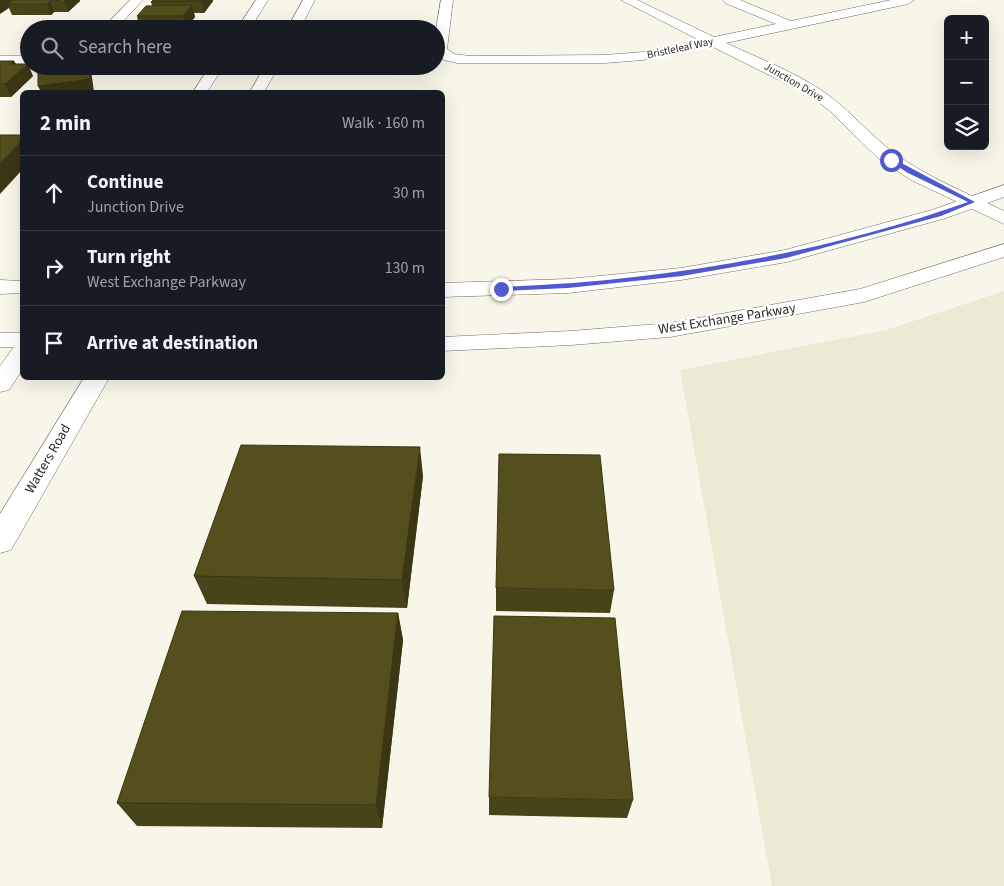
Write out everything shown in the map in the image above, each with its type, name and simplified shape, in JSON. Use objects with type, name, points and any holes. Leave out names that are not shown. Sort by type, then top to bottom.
[{"type":"street","points":[[117,20],[137,0]]},
{"type":"street","points":[[249,20],[262,0]]},
{"type":"street","points":[[298,20],[309,0]]},
{"type":"street","name":"Bristleleaf Way","points":[[444,20],[447,0]]},
{"type":"street","name":"Junction Drive","points":[[627,0],[781,73],[810,89],[841,113],[891,160],[910,172],[1004,218]]},
{"type":"street","points":[[729,0],[790,25]]},
{"type":"street","name":"Bristleleaf Way","points":[[445,55],[470,60],[624,58],[908,0]]},
{"type":"street","points":[[0,60],[20,60]]},
{"type":"street","points":[[201,90],[211,75]]},
{"type":"street","points":[[258,90],[267,75]]},
{"type":"street","points":[[445,290],[568,286],[689,272],[786,256],[938,214],[1004,192]]},
{"type":"street","name":"West Exchange Parkway","points":[[445,344],[571,338],[670,330],[864,295],[1004,250]]},
{"type":"street","points":[[0,287],[20,287]]},
{"type":"street","points":[[0,340],[20,340]]},
{"type":"street","points":[[0,384],[20,356]]},
{"type":"street","name":"Watters Road","points":[[0,541],[95,380]]},
{"type":"shaded area","points":[[1004,291],[1004,886],[772,886],[680,370],[886,330]]},
{"type":"building","points":[[13,0],[64,0],[50,1],[47,4],[8,4]]},
{"type":"building","points":[[153,0],[202,0],[151,2]]},
{"type":"building","points":[[192,5],[183,16],[137,16],[146,6]]},
{"type":"building","points":[[0,61],[14,61],[10,64],[20,64],[20,71],[5,84],[0,84]]},
{"type":"building","points":[[38,75],[89,75],[90,79],[38,86]]},
{"type":"building","points":[[0,135],[20,135],[20,142],[0,163]]},
{"type":"building","points":[[241,445],[420,447],[402,580],[194,576]]},
{"type":"building","points":[[499,454],[600,455],[614,590],[496,588]]},
{"type":"building","points":[[182,611],[398,613],[376,805],[117,803]]},
{"type":"building","points":[[494,616],[615,618],[633,800],[489,797]]},
{"type":"route","points":[[501,289],[568,286],[682,274],[786,256],[938,214],[972,202],[910,172],[891,160]]}]
